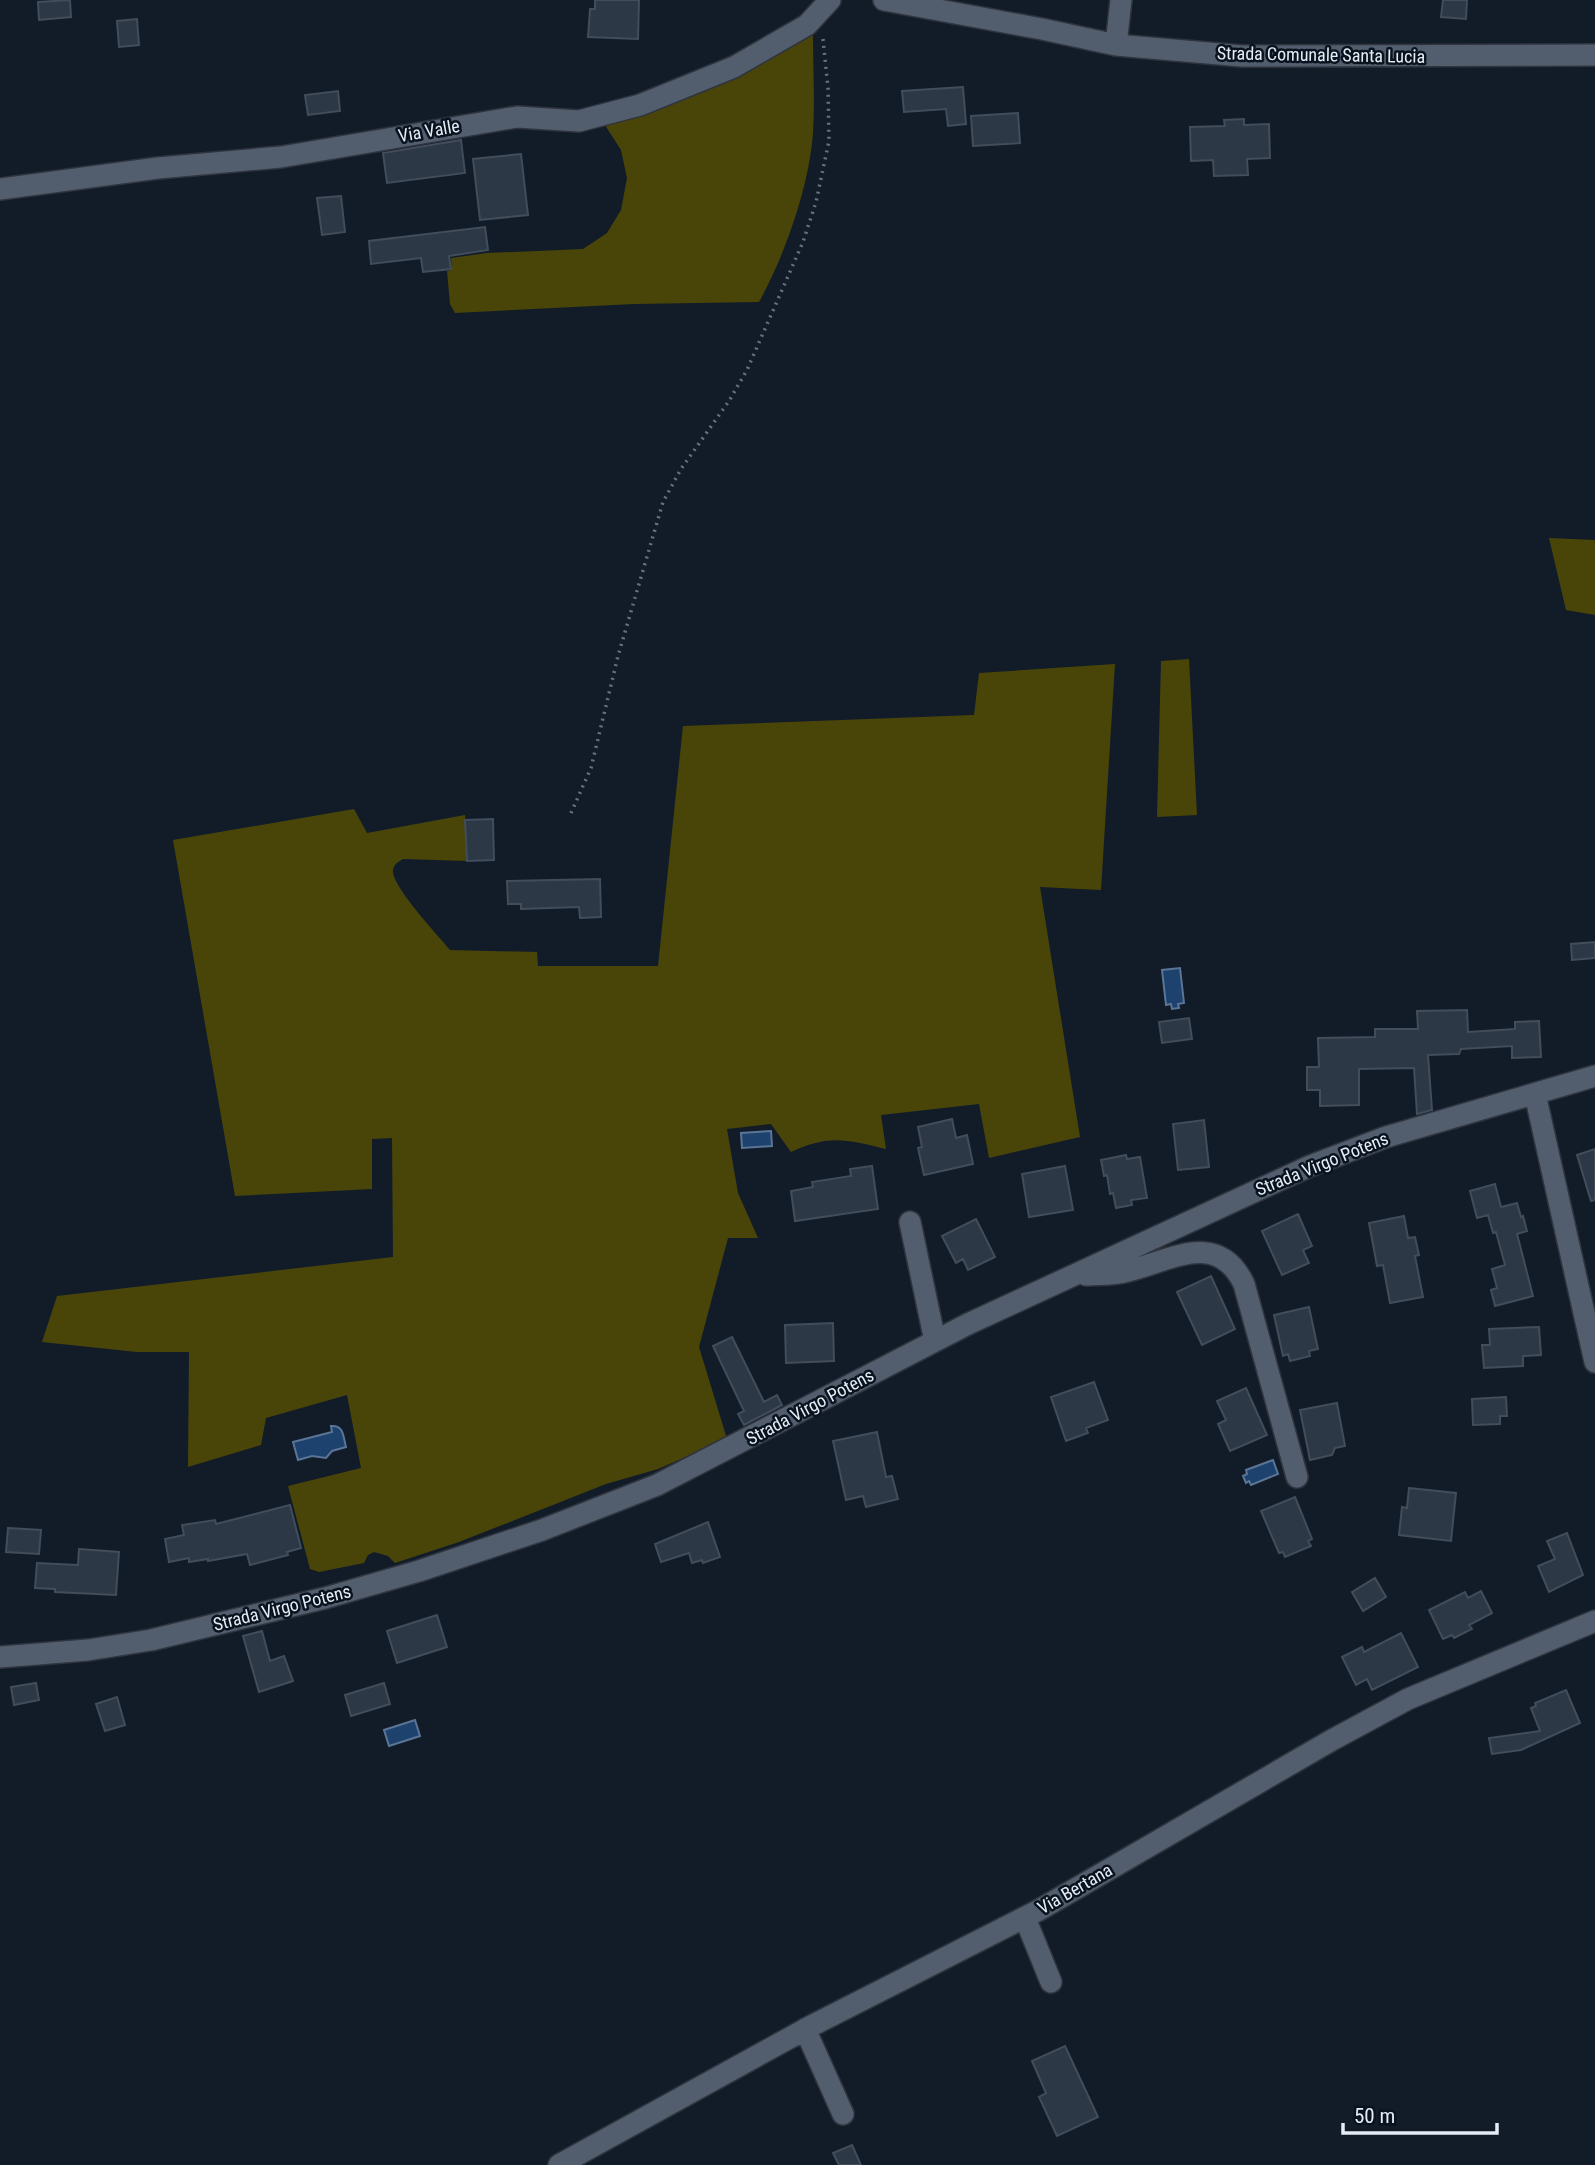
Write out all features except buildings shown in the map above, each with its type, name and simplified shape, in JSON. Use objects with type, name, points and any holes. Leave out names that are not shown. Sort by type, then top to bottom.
[{"type":"street","name":"Via Valle","points":[[0,189],[158,168],[281,157],[517,117],[579,121],[640,105],[734,66],[807,25],[830,0]]},
{"type":"street","name":"Strada Comunale Santa Lucia","points":[[884,0],[1116,45],[1242,57],[1595,55]]},
{"type":"street","points":[[1116,45],[1121,0]]},
{"type":"street","name":"Strada Virgo Potens","points":[[0,1657],[88,1650],[164,1637],[337,1595],[542,1530],[668,1480],[935,1341],[1343,1152],[1595,1076]]},
{"type":"street","points":[[1535,1094],[1595,1362]]},
{"type":"street","points":[[910,1222],[935,1341]]},
{"type":"street","points":[[1074,1275],[1122,1273],[1199,1252],[1211,1252],[1226,1258],[1240,1273],[1244,1284],[1297,1477]]},
{"type":"street","name":"Via Bertana","points":[[561,2165],[804,2029],[1024,1918],[1408,1699],[1595,1621]]},
{"type":"street","points":[[1024,1918],[1051,1982]]},
{"type":"street","points":[[804,2029],[843,2114]]},
{"type":"path","points":[[571,813],[591,768],[620,647],[663,502],[681,469],[729,401],[747,370],[788,278],[816,202],[829,141],[823,34]]},
{"type":"shaded area","points":[[813,35],[814,121],[807,176],[778,263],[759,302],[634,304],[455,313],[450,304],[447,271],[452,270],[451,258],[487,253],[583,249],[607,233],[621,210],[627,178],[621,150],[603,122],[630,118],[668,105]]},
{"type":"shaded area","points":[[1549,538],[1595,540],[1595,615],[1566,610]]},
{"type":"shaded area","points":[[1189,659],[1197,815],[1157,817],[1161,661]]},
{"type":"shaded area","points":[[1115,664],[1101,890],[1040,887],[1080,1137],[989,1158],[979,1104],[881,1115],[886,1149],[838,1140],[805,1146],[791,1152],[771,1124],[727,1129],[738,1193],[758,1238],[728,1238],[699,1347],[727,1439],[658,1469],[606,1484],[459,1542],[395,1563],[388,1556],[374,1552],[368,1555],[364,1563],[319,1572],[310,1569],[288,1486],[361,1468],[347,1395],[266,1418],[261,1445],[188,1467],[189,1352],[137,1352],[42,1342],[57,1296],[393,1257],[392,1138],[372,1139],[372,1189],[235,1196],[173,840],[354,809],[367,833],[465,815],[467,861],[403,859],[393,870],[394,877],[407,899],[450,950],[537,952],[538,966],[658,966],[683,726],[974,715],[979,673]]},
{"type":"water","points":[[1180,968],[1184,1003],[1178,1004],[1179,1008],[1172,1009],[1171,1004],[1166,1005],[1162,970]]},
{"type":"water","points":[[771,1131],[772,1146],[742,1148],[741,1133]]},
{"type":"water","points":[[331,1426],[341,1429],[346,1447],[332,1451],[326,1458],[312,1456],[298,1460],[293,1442],[332,1432]]},
{"type":"water","points":[[1273,1460],[1278,1474],[1251,1485],[1249,1481],[1246,1483],[1243,1476],[1247,1474],[1246,1470]]},
{"type":"water","points":[[415,1720],[420,1736],[389,1746],[384,1730]]}]
